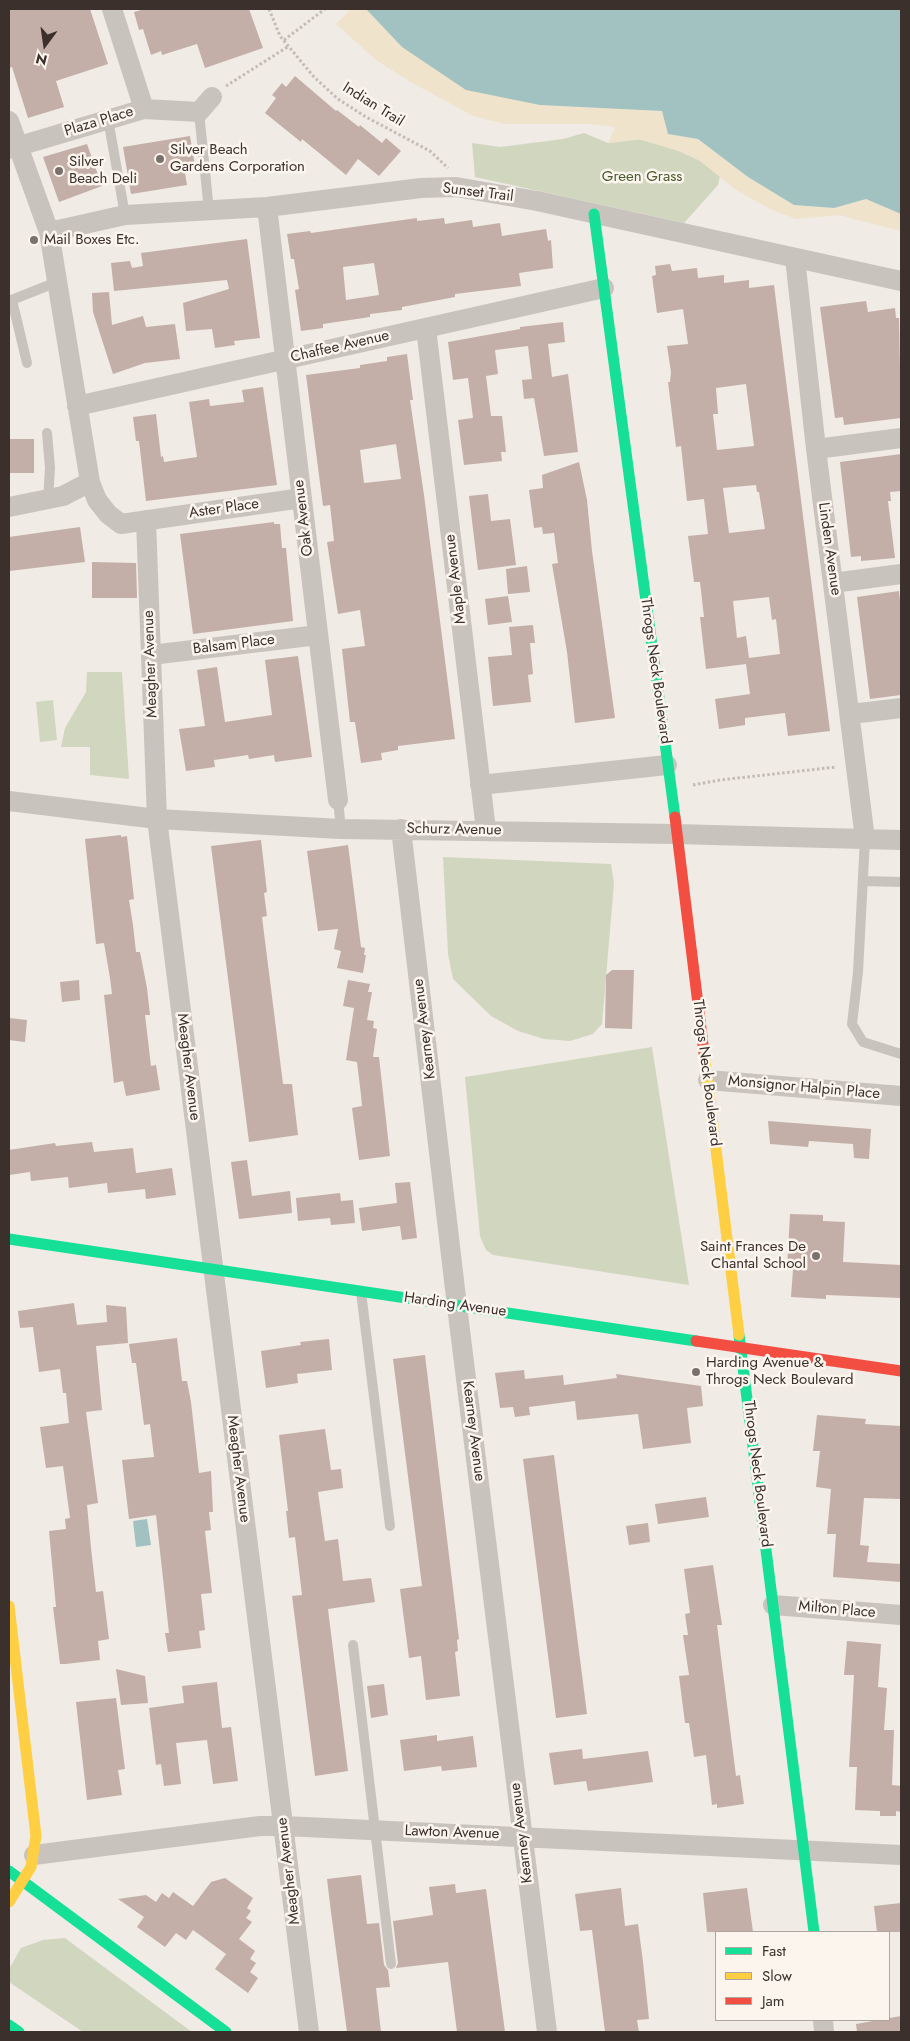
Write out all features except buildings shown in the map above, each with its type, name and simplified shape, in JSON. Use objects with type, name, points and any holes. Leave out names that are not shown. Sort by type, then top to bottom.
[{"type":"main road","name":"Throgs Neck Boulevard","points":[[594,214],[708,1080],[814,1931]]},
{"type":"main road","name":"Harding Avenue","points":[[9,1239],[901,1371]]},
{"type":"main road","points":[[9,1606],[36,1829],[34,1855],[22,1882],[9,1902]]},
{"type":"main road","points":[[9,1871],[226,2032]]},
{"type":"main road","points":[[9,2026],[18,2032]]},
{"type":"street","points":[[112,9],[144,109]]},
{"type":"street","name":"Plaza Place","points":[[13,147],[144,109],[205,104]]},
{"type":"street","points":[[9,121],[13,147],[49,232],[90,482],[97,500],[108,514],[121,524],[146,520]]},
{"type":"street","name":"Sunset Trail","points":[[49,232],[125,215],[267,207],[421,188],[456,187],[594,214],[901,281]]},
{"type":"street","name":"Oak Avenue","points":[[267,207],[338,800]]},
{"type":"street","name":"Linden Avenue","points":[[795,258],[816,449],[851,714],[865,839]]},
{"type":"street","name":"Chaffee Avenue","points":[[77,406],[604,288]]},
{"type":"street","name":"Maple Avenue","points":[[426,328],[486,830]]},
{"type":"street","points":[[816,449],[901,438]]},
{"type":"street","points":[[9,507],[48,500],[90,482]]},
{"type":"street","name":"Aster Place","points":[[146,520],[302,498]]},
{"type":"street","name":"Meagher Avenue","points":[[146,520],[156,819],[309,2032]]},
{"type":"street","points":[[833,583],[901,574]]},
{"type":"street","name":"Balsam Place","points":[[151,654],[318,635]]},
{"type":"street","points":[[851,714],[901,708]]},
{"type":"street","points":[[480,785],[667,765]]},
{"type":"street","name":"Schurz Avenue","points":[[9,801],[156,819],[341,829],[486,830],[901,840]]},
{"type":"street","name":"Kearney Avenue","points":[[401,829],[457,1306],[547,2032]]},
{"type":"street","name":"Monsignor Halpin Place","points":[[708,1080],[901,1096]]},
{"type":"street","name":"Milton Place","points":[[773,1605],[901,1616]]},
{"type":"street","name":"Lawton Avenue","points":[[34,1855],[260,1826],[523,1836],[901,1855]]},
{"type":"lane","points":[[205,104],[209,211]]},
{"type":"lane","points":[[108,119],[125,215]]},
{"type":"lane","points":[[27,363],[10,300],[57,282]]},
{"type":"lane","points":[[47,433],[50,468],[48,500]]},
{"type":"lane","name":"Oak Avenue","points":[[338,800],[341,829]]},
{"type":"lane","points":[[865,839],[864,880],[852,1024],[863,1042],[901,1054]]},
{"type":"lane","points":[[864,880],[901,882]]},
{"type":"lane","points":[[360,1291],[390,1526]]},
{"type":"lane","points":[[353,1645],[391,1964]]},
{"type":"path","name":"Indian Trail","points":[[269,9],[284,40],[314,77],[338,98],[366,117],[436,155],[452,175],[456,187]]},
{"type":"path","points":[[284,40],[326,10]]},
{"type":"path","points":[[205,104],[289,46]]},
{"type":"path","points":[[670,788],[823,768]]},
{"type":"green space","name":"Green Grass","points":[[584,133],[608,143],[642,139],[679,151],[709,164],[720,176],[718,185],[684,223],[475,177],[472,143],[500,147],[563,139]]},
{"type":"green space","points":[[87,672],[122,672],[129,779],[90,775],[90,747],[61,747],[65,728],[86,692]]},
{"type":"green space","points":[[53,700],[57,740],[40,742],[36,702]]},
{"type":"green space","points":[[443,857],[611,864],[614,883],[602,1024],[593,1034],[570,1041],[544,1039],[518,1031],[491,1016],[453,979],[448,954]]},
{"type":"green space","points":[[652,1047],[689,1285],[493,1255],[486,1250],[480,1236],[465,1077]]},
{"type":"green space","points":[[65,1938],[192,2032],[83,2032],[9,1982],[9,1969],[21,1948],[43,1940]]},
{"type":"sand","points":[[347,9],[366,9],[402,47],[540,105],[663,111],[668,134],[698,139],[748,177],[794,205],[834,208],[866,199],[901,214],[901,231],[838,215],[796,219],[770,209],[736,190],[700,161],[679,151],[638,139],[608,143],[615,127],[587,124],[504,124],[473,116],[409,81],[376,60],[336,24],[349,11]]},
{"type":"water","points":[[366,9],[901,9],[901,214],[866,199],[834,208],[794,205],[748,177],[698,139],[668,134],[662,111],[540,105],[466,90],[402,47]]},
{"type":"water","points":[[147,1519],[151,1545],[136,1547],[133,1521]]},
{"type":"traffic: fast","points":[[594,214],[675,817]]},
{"type":"traffic: fast","points":[[9,1239],[696,1341]]},
{"type":"traffic: fast","points":[[739,1335],[814,1931]]},
{"type":"traffic: fast","points":[[9,1871],[226,2032]]},
{"type":"traffic: fast","points":[[9,2025],[19,2032]]},
{"type":"traffic: slow","points":[[704,1053],[739,1335]]},
{"type":"traffic: slow","points":[[9,1606],[36,1836],[31,1867],[9,1902]]},
{"type":"traffic: jam","points":[[675,817],[704,1053]]},
{"type":"traffic: jam","points":[[696,1341],[901,1371]]},
{"type":"place","name":"Silver Beach Gardens Corporation","points":[[160,159]]},
{"type":"place","name":"Silver Beach Deli","points":[[59,171]]},
{"type":"place","name":"Mail Boxes Etc.","points":[[34,240]]},
{"type":"place","name":"Saint Frances De Chantal School","points":[[816,1256]]},
{"type":"place","name":"Harding Avenue & Throgs Neck Boulevard","points":[[696,1372]]}]
